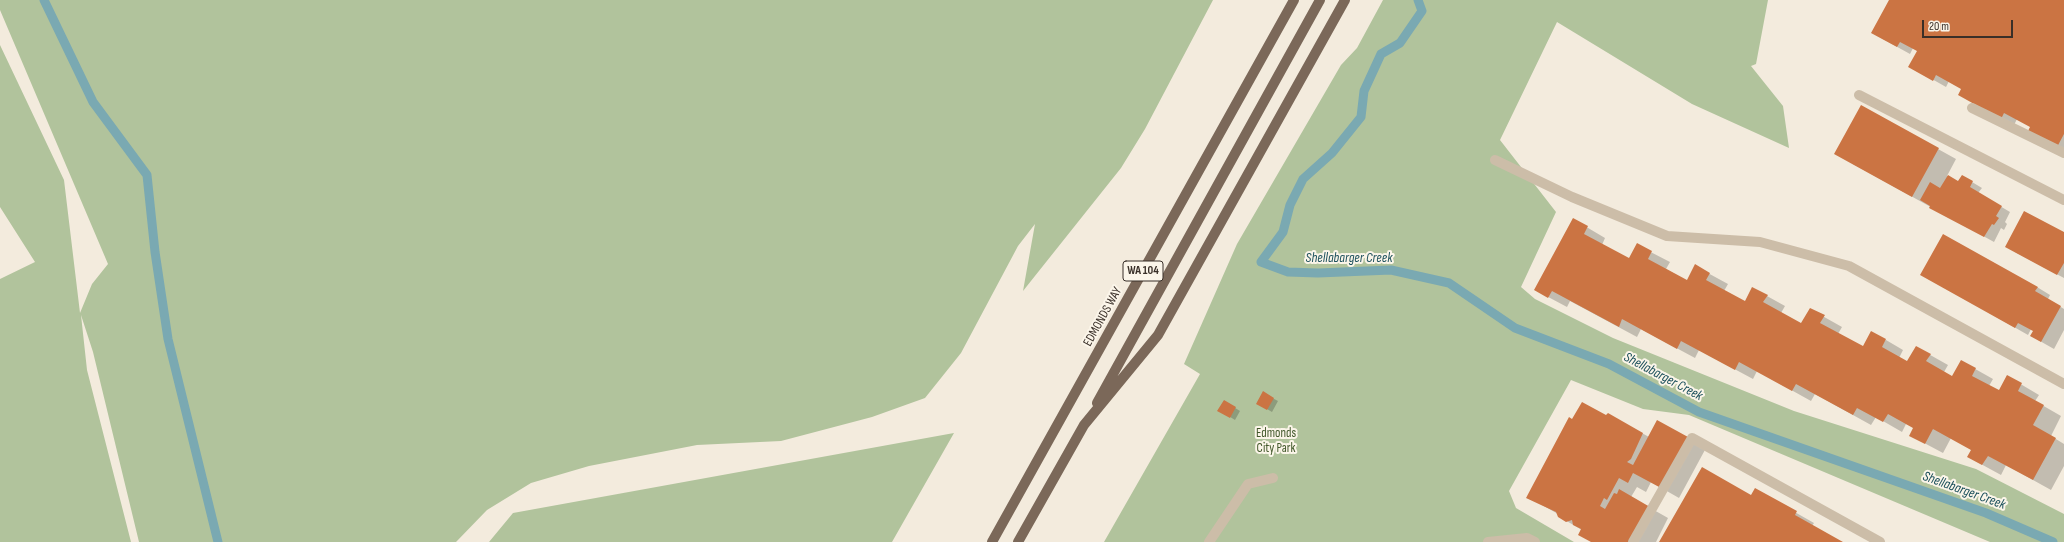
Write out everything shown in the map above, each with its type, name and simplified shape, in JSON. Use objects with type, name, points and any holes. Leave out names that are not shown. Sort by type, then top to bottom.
[{"type":"main road","name":"EDMONDS WAY","points":[[992,542],[1294,0]]},
{"type":"main road","name":"WA 104","points":[[1018,542],[1320,0]]},
{"type":"main road","name":"WA 104","points":[[1084,425],[1158,334],[1345,0]]},
{"type":"lane","points":[[1858,95],[2064,200]]},
{"type":"lane","points":[[1972,108],[2064,153]]},
{"type":"lane","points":[[1495,160],[1572,197],[1666,236],[1760,242],[1849,266],[2064,384]]},
{"type":"lane","points":[[1633,542],[1692,438],[1865,538],[1880,542]]},
{"type":"lane","points":[[1209,542],[1248,484],[1273,478]]},
{"type":"lane","points":[[1488,542],[1527,538],[1535,542]]},
{"type":"green space","points":[[0,0],[1213,0],[1145,129],[1121,168],[1023,291],[1035,224],[1018,246],[961,353],[925,398],[872,417],[781,441],[697,445],[589,466],[531,483],[487,510],[456,542],[139,542],[93,352],[81,315],[87,370],[131,542],[0,542],[0,279],[35,262],[0,207],[0,45],[64,180],[80,313],[92,284],[108,264],[0,10]]},
{"type":"green space","name":"Edmonds City Park","points":[[1383,0],[1768,0],[1756,64],[1751,66],[1783,106],[1789,148],[1692,104],[1557,22],[1500,140],[1556,212],[1521,287],[1535,299],[1613,338],[1794,411],[1976,469],[2064,514],[2064,542],[1990,542],[1689,415],[1643,409],[1571,380],[1509,491],[1516,508],[1574,542],[1104,542],[1200,374],[1184,364],[1237,244],[1341,65],[1357,48]]},
{"type":"green space","points":[[954,433],[892,542],[489,542],[513,513]]},
{"type":"building","points":[[1889,0],[2064,0],[2064,134],[2056,149],[2027,133],[2030,127],[2004,113],[2001,119],[1958,95],[1961,89],[1936,75],[1933,81],[1908,67],[1917,51],[1900,42],[1897,47],[1871,33]]},
{"type":"building","points":[[1861,105],[1939,148],[1912,197],[1834,154]]},
{"type":"building","points":[[1948,175],[1958,181],[1962,175],[1973,181],[1970,187],[2002,206],[1996,216],[1999,218],[1994,225],[1992,224],[1984,237],[1929,208],[1930,206],[1920,200],[1930,182],[1940,188]]},
{"type":"building","points":[[2024,211],[2064,232],[2064,263],[2057,275],[2005,247]]},
{"type":"building","points":[[1573,218],[1588,226],[1584,234],[1629,258],[1637,243],[1652,251],[1648,259],[1687,280],[1695,264],[1710,273],[1706,280],[1745,301],[1752,287],[1768,295],[1763,302],[1801,323],[1810,308],[1825,315],[1820,323],[1863,346],[1871,331],[1886,339],[1882,347],[1907,361],[1916,346],[1931,354],[1926,361],[1952,376],[1961,360],[1976,368],[1972,376],[1999,390],[2007,375],[2022,383],[2018,391],[2044,405],[2033,425],[2056,438],[2033,480],[1988,456],[1982,465],[1967,457],[1971,450],[1933,429],[1925,444],[1909,436],[1913,428],[1888,414],[1883,422],[1857,408],[1853,415],[1796,384],[1792,391],[1739,362],[1735,370],[1681,341],[1677,349],[1622,319],[1619,327],[1552,291],[1548,298],[1534,290]]},
{"type":"building","points":[[1943,234],[2038,287],[2035,291],[2061,306],[2041,342],[2030,336],[2033,331],[2018,323],[2015,328],[1920,275]]},
{"type":"building","points":[[1263,391],[1274,398],[1267,410],[1256,404]]},
{"type":"building","points":[[1224,400],[1236,407],[1230,418],[1217,411]]},
{"type":"building","points":[[1582,402],[1606,415],[1608,413],[1643,433],[1631,459],[1627,462],[1633,465],[1657,420],[1688,437],[1661,488],[1633,473],[1628,483],[1619,478],[1607,500],[1604,498],[1600,506],[1605,509],[1614,493],[1617,494],[1619,489],[1650,507],[1633,542],[1591,542],[1578,535],[1581,529],[1573,525],[1572,520],[1566,522],[1558,517],[1556,512],[1526,498],[1569,417],[1572,419]]},
{"type":"building","points":[[1702,467],[1751,495],[1755,488],[1797,511],[1795,515],[1843,542],[1659,542]]},
{"type":"waterway","points":[[44,0],[93,102],[147,175],[155,252],[168,339],[218,542]]},
{"type":"waterway","name":"Shellabarger Creek","points":[[1418,0],[1422,11],[1400,43],[1381,54],[1364,91],[1361,117],[1332,153],[1303,179],[1290,205],[1283,232],[1261,262],[1288,272],[1318,273],[1391,270],[1449,283],[1515,328],[1609,364],[1699,412],[1986,513],[2053,542]]}]
